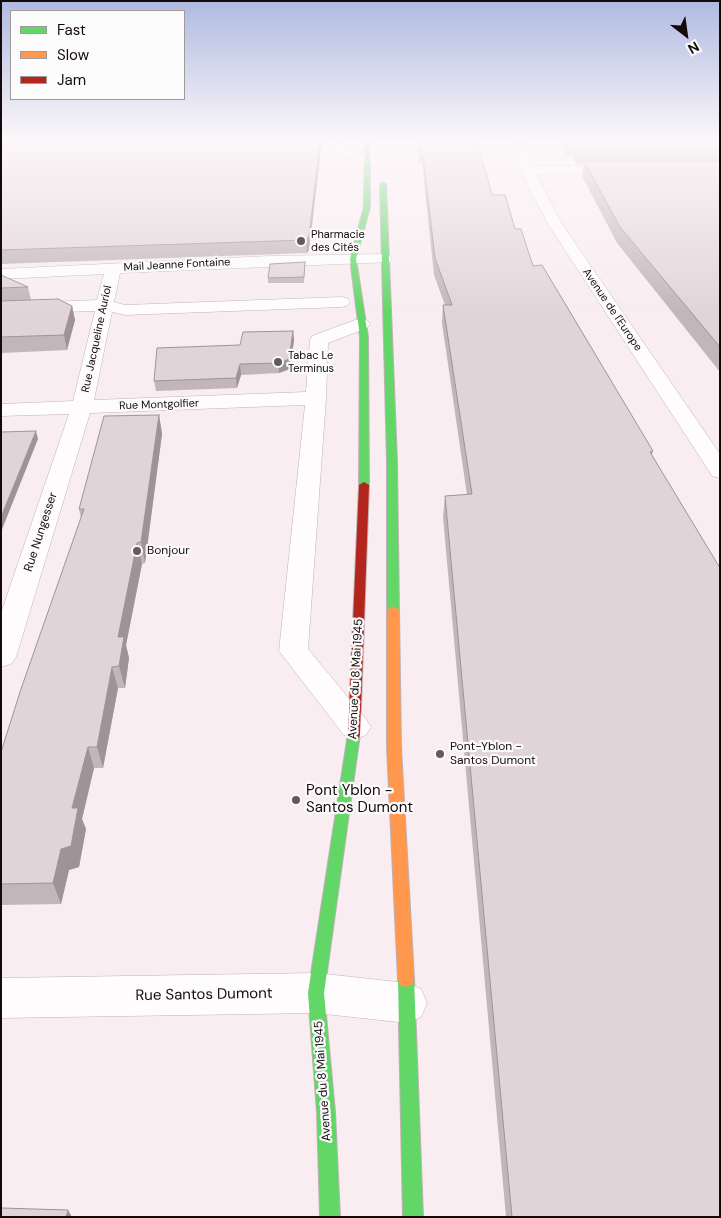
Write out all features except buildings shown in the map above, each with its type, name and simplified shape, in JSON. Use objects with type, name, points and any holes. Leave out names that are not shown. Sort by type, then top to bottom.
[{"type":"main road","name":"Avenue du 8 Mai 1945","points":[[330,1217],[326,1112],[316,993],[356,727],[364,510],[364,337],[346,259],[367,207],[367,198]]},
{"type":"main road","points":[[384,198],[384,260],[392,462],[394,747],[407,1004],[413,1217]]},
{"type":"street","name":"Avenue de l'Europe","points":[[542,198],[559,230],[718,465]]},
{"type":"street","name":"Mail Jeanne Fontaine","points":[[1,274],[111,277],[346,259],[384,260]]},
{"type":"street","name":"Rue Jacqueline Auriol","points":[[80,408],[85,396],[111,277]]},
{"type":"street","points":[[1,310],[104,305],[126,310],[341,302]]},
{"type":"street","points":[[356,727],[294,651],[316,398],[319,340],[361,324]]},
{"type":"street","name":"Rue Montgolfier","points":[[1,410],[316,398]]},
{"type":"street","name":"Rue Nungesser","points":[[1,657],[80,408]]},
{"type":"street","name":"Rue Santos Dumont","points":[[1,998],[316,993],[407,1004]]},
{"type":"traffic: fast","points":[[364,485],[364,337],[353,259],[367,207],[367,198]]},
{"type":"traffic: fast","points":[[383,198],[392,462],[393,610]]},
{"type":"traffic: fast","points":[[330,1217],[326,1112],[316,993],[354,734]]},
{"type":"traffic: fast","points":[[406,979],[413,1217]]},
{"type":"traffic: slow","points":[[393,610],[394,747],[406,979]]},
{"type":"traffic: jam","points":[[354,734],[364,485]]},
{"type":"place","name":"Pharmacie des Cités","points":[[301,241]]},
{"type":"place","name":"Tabac Le Terminus","points":[[278,362]]},
{"type":"place","name":"Bonjour","points":[[137,551]]},
{"type":"place","name":"Pont-Yblon - Santos Dumont","points":[[440,754]]},
{"type":"place","name":"Pont Yblon - Santos Dumont","points":[[296,800]]}]
